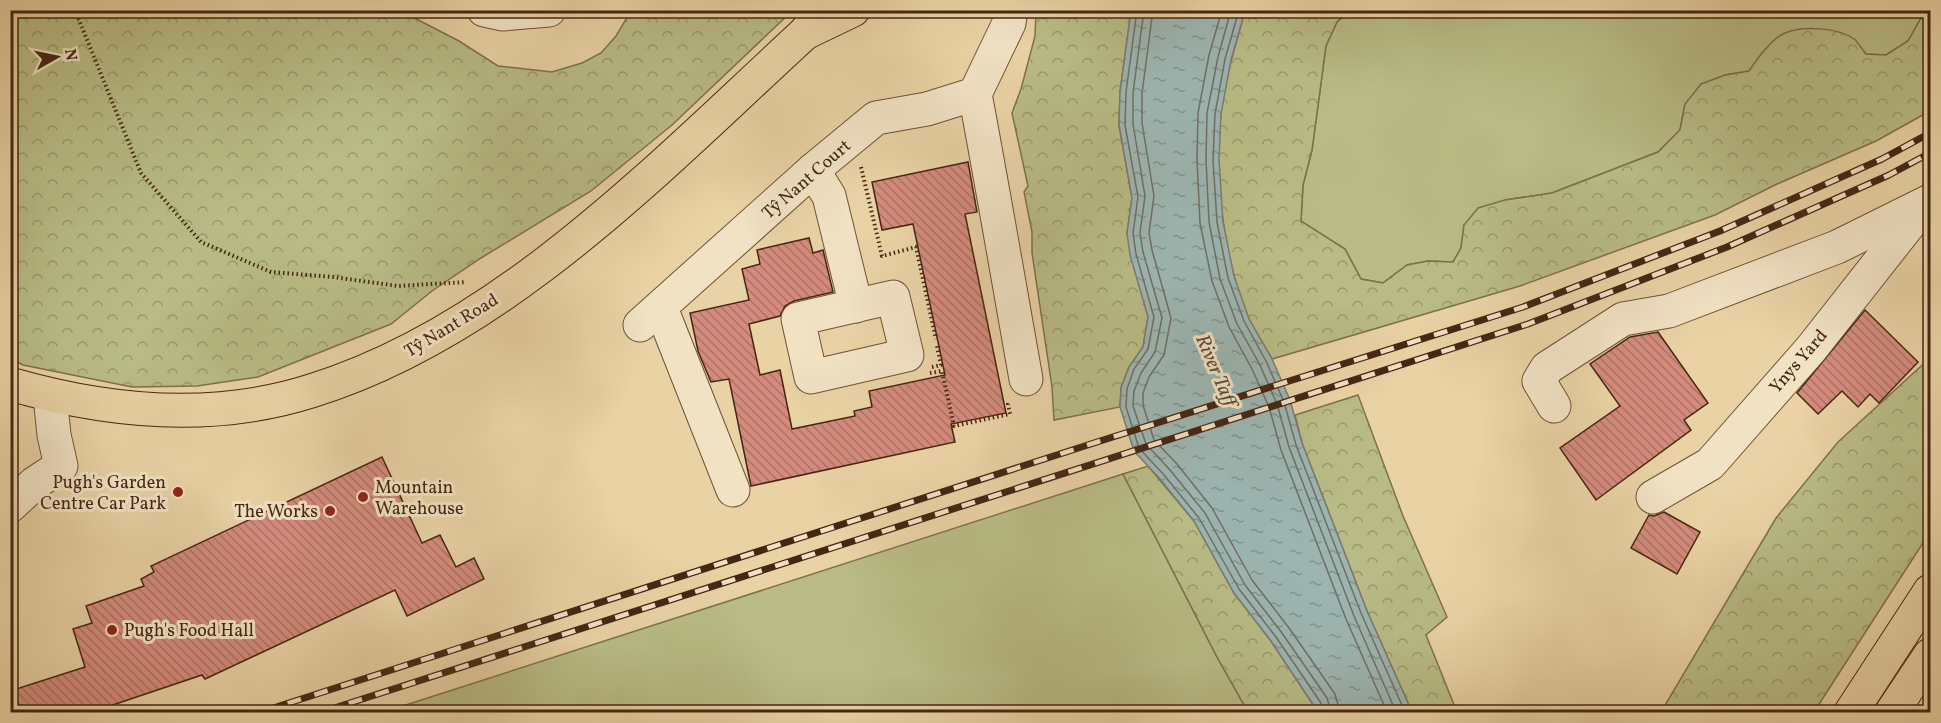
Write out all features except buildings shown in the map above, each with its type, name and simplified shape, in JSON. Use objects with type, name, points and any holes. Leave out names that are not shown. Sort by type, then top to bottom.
[{"type":"main road","name":"Tŷ Nant Road","points":[[10,384],[50,396],[118,407],[169,410],[246,405],[311,392],[383,364],[448,329],[519,283],[596,224],[813,22],[853,10]]},
{"type":"main road","points":[[1851,712],[1930,591]]},
{"type":"main road","points":[[1892,712],[1930,655]]},
{"type":"lane","points":[[484,10],[502,14],[549,10]]},
{"type":"lane","points":[[1007,15],[975,94],[994,194],[1019,388]]},
{"type":"lane","name":"Tŷ Nant Court","points":[[733,490],[650,317],[813,170],[876,118],[927,109],[975,94]]},
{"type":"lane","points":[[813,170],[829,196],[856,306]]},
{"type":"lane","name":"Ynys Yard","points":[[1554,406],[1539,381],[1547,368],[1623,319],[1670,312],[1837,248],[1928,202]]},
{"type":"lane","name":"Ynys Yard","points":[[1653,497],[1710,464],[1811,350],[1928,202]]},
{"type":"lane","points":[[10,506],[35,483],[61,466],[54,435],[50,396]]},
{"type":"path","points":[[75,10],[141,173],[201,242],[271,272],[333,277],[398,286],[466,282],[519,283]]},
{"type":"path","points":[[923,374],[942,371],[954,426],[1010,414],[1008,404],[1019,388]]},
{"type":"green space","points":[[10,11],[401,11],[459,41],[498,66],[552,72],[582,63],[601,53],[616,36],[631,11],[792,11],[672,125],[591,191],[481,258],[432,291],[391,324],[258,377],[197,386],[132,387],[23,365],[11,359]]},
{"type":"green space","points":[[1036,11],[1131,11],[1120,92],[1119,125],[1132,198],[1127,233],[1148,317],[1143,347],[1129,367],[1121,388],[1120,407],[1054,420],[1052,387],[1032,253],[1032,232],[1024,192],[1028,186],[1012,113],[1035,36]]},
{"type":"green space","points":[[1245,11],[1350,11],[1337,22],[1326,46],[1312,150],[1303,185],[1301,221],[1345,249],[1361,279],[1383,283],[1407,265],[1428,261],[1453,262],[1461,248],[1464,225],[1478,208],[1505,200],[1552,193],[1658,152],[1680,130],[1685,104],[1701,84],[1725,75],[1749,71],[1770,44],[1785,33],[1811,28],[1830,30],[1854,39],[1866,54],[1886,55],[1908,41],[1921,18],[1930,14],[1930,111],[1876,141],[1777,184],[1715,215],[1520,286],[1272,359],[1249,319],[1240,297],[1227,245],[1220,190],[1218,163],[1223,100]]},
{"type":"green space","points":[[1350,11],[1930,11],[1930,14],[1921,18],[1908,41],[1886,55],[1866,54],[1855,40],[1762,53],[1749,71],[1725,75],[1685,104],[1680,130],[1658,152],[1552,193],[1505,200],[1464,225],[1461,248],[1453,262],[1428,261],[1407,265],[1383,283],[1361,279],[1345,249],[1301,222],[1303,185],[1312,150],[1326,46],[1337,22]]},
{"type":"green space","points":[[1930,358],[1930,532],[1814,712],[1661,712],[1776,518],[1838,442]]},
{"type":"green space","points":[[1358,395],[1403,516],[1447,617],[1426,635],[1457,712],[1412,712],[1367,611],[1302,443],[1295,415]]},
{"type":"green space","points":[[1148,466],[1194,521],[1234,593],[1271,641],[1318,712],[1248,712],[1217,657],[1123,474]]},
{"type":"green space","points":[[1123,474],[1217,657],[1248,712],[384,712]]},
{"type":"water","name":"River Taff","points":[[1131,11],[1245,11],[1231,60],[1221,114],[1219,159],[1223,222],[1234,276],[1249,319],[1272,359],[1290,400],[1302,443],[1367,611],[1412,712],[1318,712],[1271,641],[1234,593],[1194,521],[1134,451],[1120,407],[1121,388],[1129,367],[1143,347],[1148,317],[1130,255],[1127,233],[1132,198],[1119,125],[1120,92]]},
{"type":"railway","points":[[261,712],[1523,307],[1720,231],[1882,159],[1930,133]]},
{"type":"railway","points":[[322,712],[1528,324],[1727,247],[1889,175],[1930,153]]},
{"type":"place","name":"Pugh's Garden Centre Car Park","points":[[178,492]]},
{"type":"place","name":"Mountain Warehouse","points":[[363,497]]},
{"type":"place","name":"The Works","points":[[330,511]]},
{"type":"place","name":"Pugh's Food Hall","points":[[112,630]]}]
